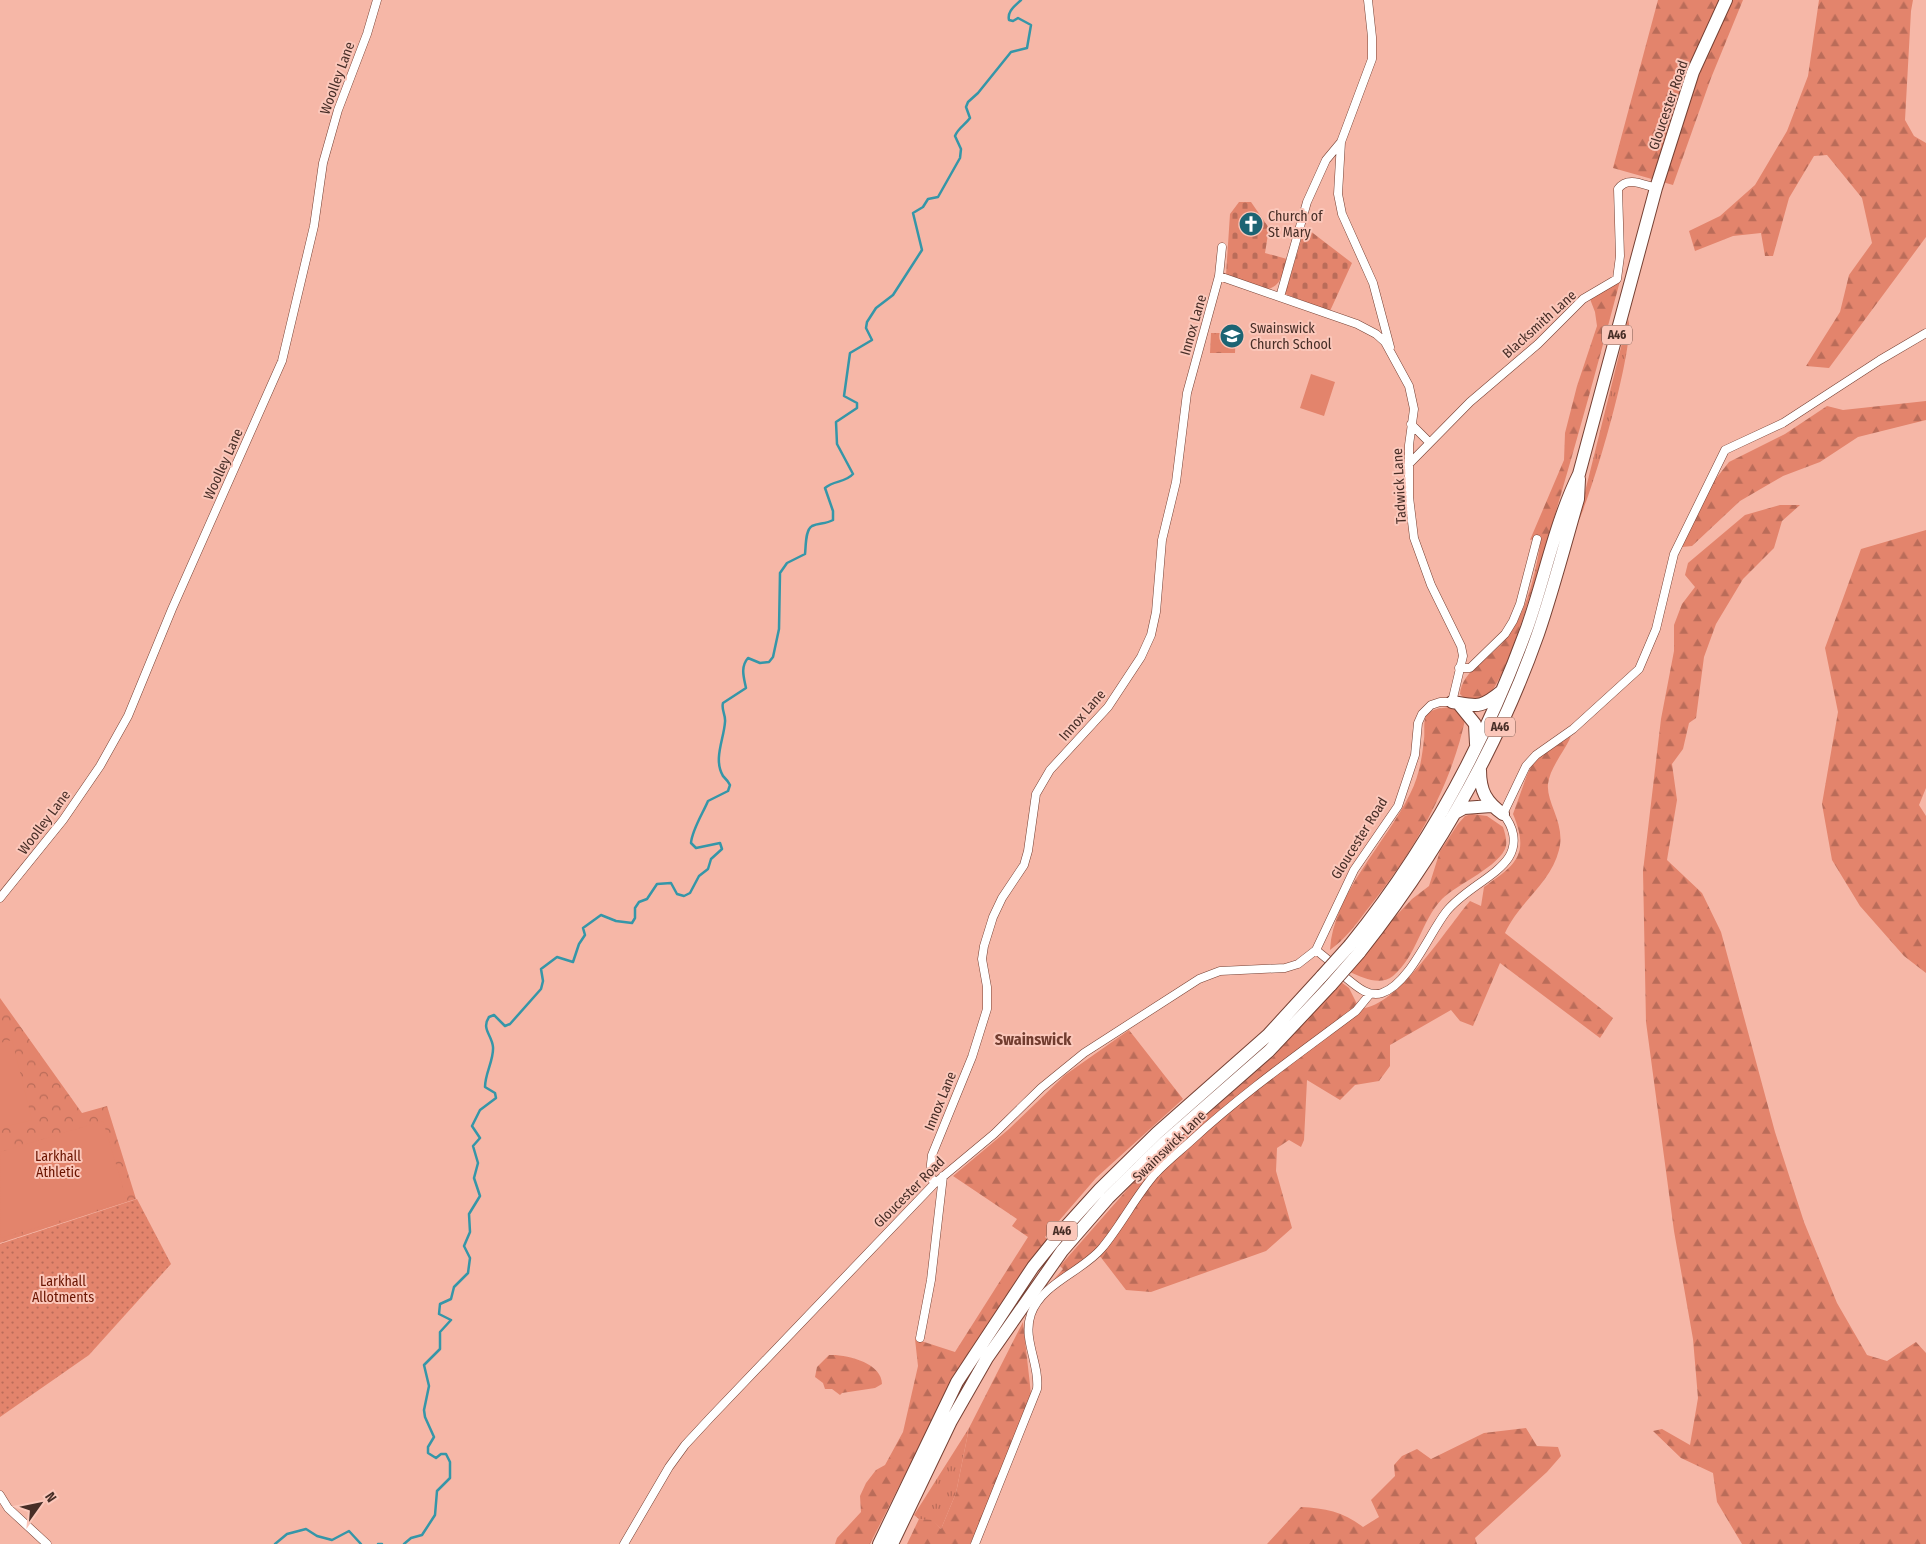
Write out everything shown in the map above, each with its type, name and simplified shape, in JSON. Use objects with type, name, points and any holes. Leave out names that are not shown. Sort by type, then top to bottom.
[{"type":"highway","name":"Gloucester Road","points":[[1579,474],[1656,188],[1693,72],[1726,0]]},
{"type":"highway","name":"A46","points":[[1355,949],[1418,852],[1475,752],[1504,690],[1528,627],[1567,498],[1579,474]]},
{"type":"highway","name":"A46","points":[[879,1544],[957,1382],[1033,1267],[1100,1189],[1157,1133],[1268,1035],[1326,980],[1396,906],[1456,813],[1480,768],[1511,702],[1538,633],[1578,499],[1579,474]]},
{"type":"highway","points":[[1455,703],[1481,706],[1504,690]]},
{"type":"highway","points":[[1455,703],[1475,724],[1475,752]]},
{"type":"highway","points":[[1480,768],[1480,784],[1483,794],[1491,806],[1503,814]]},
{"type":"highway","points":[[1456,813],[1464,808],[1491,806]]},
{"type":"highway","name":"A46","points":[[892,1544],[951,1421],[987,1358],[1062,1251],[1115,1191],[1164,1143],[1269,1051],[1326,980]]},
{"type":"street","name":"Woolley Lane","points":[[0,898],[63,820],[100,766],[128,716],[172,609],[282,361],[314,226],[323,163],[338,110],[367,34],[376,0]]},
{"type":"street","name":"Tadwick Lane","points":[[1368,0],[1372,59],[1342,142],[1338,194],[1342,214],[1373,283],[1392,352],[1412,397],[1414,409],[1408,465],[1409,498],[1414,538],[1431,585],[1462,646],[1463,656],[1459,668],[1455,703]]},
{"type":"street","name":"Tadwick Lane","points":[[1280,297],[1307,202],[1326,160],[1342,142]]},
{"type":"street","name":"Blacksmith Lane","points":[[1408,465],[1470,402],[1538,344],[1583,299],[1617,279],[1620,256],[1618,190],[1622,184],[1630,180],[1656,188]]},
{"type":"street","name":"Innox Lane","points":[[934,1184],[930,1173],[932,1155],[974,1049],[987,1009],[982,959],[984,946],[992,917],[1024,865],[1028,851],[1036,794],[1050,770],[1108,707],[1141,657],[1151,635],[1156,612],[1162,540],[1176,482],[1187,393],[1220,276],[1222,246]]},
{"type":"street","name":"Tadwick Lane","points":[[1220,276],[1357,324],[1376,334],[1392,352]]},
{"type":"street","points":[[1346,977],[1370,994],[1382,993],[1399,981],[1446,912],[1460,896],[1500,867],[1509,857],[1513,846],[1513,830],[1503,814],[1526,766],[1536,755],[1579,724],[1638,668],[1656,629],[1674,554],[1725,450],[1783,423],[1880,360],[1926,333]]},
{"type":"street","points":[[1411,424],[1429,442]]},
{"type":"street","points":[[1459,668],[1466,669],[1474,664],[1505,634],[1513,621],[1520,604],[1537,539]]},
{"type":"street","name":"Gloucester Road","points":[[624,1544],[669,1467],[685,1445],[934,1184],[994,1134],[1062,1069],[1200,979],[1220,971],[1285,968],[1303,961],[1316,950],[1354,870],[1398,806],[1415,755],[1418,723],[1422,714],[1431,706],[1440,702],[1455,703]]},
{"type":"street","points":[[1316,950],[1327,959]]},
{"type":"street","name":"Swainswick Lane","points":[[975,1544],[1037,1389],[1038,1377],[1028,1335],[1028,1322],[1031,1312],[1040,1300],[1102,1248],[1139,1192],[1157,1172],[1226,1109],[1356,1011],[1370,994]]},
{"type":"street","points":[[920,1338],[931,1280],[943,1176]]},
{"type":"street","points":[[0,1495],[8,1508],[47,1544]]},
{"type":"green space","points":[[1658,0],[1743,0],[1711,78],[1673,185],[1613,168]]},
{"type":"green space","points":[[1819,0],[1913,0],[1905,120],[1914,136],[1926,143],[1926,237],[1829,368],[1806,366],[1840,312],[1849,275],[1872,243],[1862,198],[1827,155],[1814,156],[1789,198],[1773,256],[1765,256],[1761,233],[1733,236],[1695,251],[1689,231],[1720,216],[1755,185],[1787,131],[1808,76]]},
{"type":"green space","points":[[1239,202],[1251,202],[1269,228],[1265,253],[1287,259],[1279,281],[1268,289],[1226,275],[1230,214]]},
{"type":"green space","points":[[1305,227],[1352,263],[1330,311],[1285,294]]},
{"type":"green space","points":[[1620,281],[1557,509],[1514,643],[1502,674],[1488,696],[1481,700],[1467,701],[1460,694],[1466,678],[1471,671],[1505,640],[1525,605],[1529,592],[1541,539],[1530,540],[1564,460],[1565,433],[1577,386],[1597,326],[1595,312],[1590,299]]},
{"type":"green space","points":[[1628,319],[1629,333],[1620,387],[1602,454],[1584,509],[1577,524]]},
{"type":"green space","points":[[1211,333],[1236,333],[1235,353],[1210,353]]},
{"type":"green space","points":[[1311,374],[1335,382],[1324,416],[1300,408]]},
{"type":"green space","points":[[1926,401],[1926,420],[1858,437],[1820,462],[1783,476],[1740,501],[1692,546],[1682,547],[1714,481],[1729,462],[1785,434],[1827,406],[1843,410]]},
{"type":"green space","points":[[1780,505],[1800,505],[1782,521],[1774,548],[1743,579],[1716,624],[1704,657],[1696,718],[1689,723],[1683,749],[1672,764],[1677,800],[1667,860],[1702,893],[1721,932],[1775,1132],[1804,1222],[1837,1303],[1867,1355],[1887,1361],[1916,1342],[1926,1353],[1926,1544],[1742,1544],[1717,1502],[1713,1473],[1681,1458],[1653,1431],[1662,1429],[1690,1445],[1698,1398],[1693,1339],[1674,1231],[1646,1022],[1643,871],[1661,719],[1674,651],[1674,625],[1682,604],[1695,587],[1685,575],[1688,563],[1745,515]]},
{"type":"green space","points":[[1926,530],[1926,788],[1919,805],[1926,816],[1926,973],[1904,956],[1860,906],[1832,860],[1822,804],[1838,712],[1825,648],[1861,549]]},
{"type":"green space","points":[[1454,707],[1465,720],[1450,772],[1427,821],[1383,890],[1350,932],[1330,950],[1333,929],[1350,889],[1400,812],[1413,788],[1421,760],[1426,716],[1435,709]]},
{"type":"green space","points":[[1571,736],[1552,771],[1548,784],[1550,799],[1560,831],[1559,850],[1555,862],[1505,933],[1613,1018],[1600,1038],[1500,963],[1473,1026],[1460,1021],[1451,1010],[1390,1045],[1390,1066],[1379,1081],[1355,1085],[1340,1100],[1307,1080],[1304,1140],[1301,1147],[1289,1140],[1277,1148],[1276,1171],[1292,1228],[1266,1251],[1151,1292],[1126,1290],[1096,1251],[1041,1294],[1063,1269],[1060,1266],[1146,1168],[1274,1056],[1341,982],[1349,988],[1359,1008],[1373,1006],[1404,982],[1470,901],[1481,906],[1484,887],[1512,865],[1520,849],[1518,828],[1513,814],[1534,761]]},
{"type":"green space","points":[[1472,814],[1487,816],[1503,827],[1506,836],[1506,846],[1496,861],[1442,899],[1429,918],[1408,959],[1393,976],[1377,981],[1366,979],[1350,972],[1392,920],[1412,899],[1429,886],[1440,851],[1458,824],[1465,816]]},
{"type":"green space","name":"Larkhall Athletic","points":[[0,998],[82,1113],[107,1106],[136,1199],[0,1243]]},
{"type":"green space","points":[[1129,1030],[1183,1099],[1096,1178],[1045,1237],[1049,1241],[945,1395],[870,1544],[835,1544],[837,1538],[861,1512],[860,1496],[866,1483],[876,1470],[885,1465],[903,1432],[918,1366],[915,1339],[955,1352],[1028,1237],[1012,1226],[1017,1219],[953,1176],[1009,1129],[1065,1075]]},
{"type":"green space","points":[[12,1040],[32,1120],[0,1128],[0,1043]]},
{"type":"green space","points":[[103,1121],[127,1201],[1,1238],[0,1152]]},
{"type":"green space","name":"Larkhall Allotments","points":[[137,1199],[171,1264],[89,1355],[0,1417],[0,1244]]},
{"type":"green space","points":[[1023,1322],[1031,1394],[996,1487],[970,1544],[907,1544],[919,1519],[932,1520],[941,1529],[956,1493],[969,1428]]},
{"type":"green space","points":[[829,1355],[854,1358],[870,1365],[876,1370],[882,1384],[875,1388],[842,1393],[840,1395],[832,1389],[825,1389],[823,1383],[815,1377],[817,1367]]},
{"type":"green space","points":[[969,1428],[956,1493],[941,1529],[932,1521],[919,1519],[914,1515]]},
{"type":"green space","points":[[1526,1428],[1537,1446],[1558,1447],[1561,1456],[1547,1472],[1475,1538],[1477,1544],[1267,1544],[1301,1507],[1318,1508],[1341,1514],[1363,1527],[1379,1517],[1371,1500],[1395,1476],[1394,1465],[1402,1456],[1417,1449],[1431,1459],[1484,1433]]},
{"type":"waterway","points":[[404,1544],[411,1538],[422,1535],[435,1515],[437,1491],[450,1478],[450,1462],[446,1454],[441,1454],[436,1458],[428,1453],[428,1447],[434,1437],[424,1410],[429,1386],[424,1365],[440,1349],[440,1332],[451,1320],[439,1314],[440,1304],[451,1299],[454,1287],[468,1273],[470,1258],[464,1246],[470,1232],[469,1214],[480,1196],[474,1178],[478,1163],[473,1146],[480,1138],[472,1126],[480,1110],[496,1098],[495,1093],[485,1087],[493,1052],[492,1043],[486,1029],[487,1021],[489,1017],[494,1015],[505,1026],[510,1024],[541,989],[543,981],[541,969],[557,957],[573,962],[579,944],[585,935],[583,928],[601,915],[616,921],[632,923],[635,918],[635,908],[639,902],[647,899],[657,884],[671,883],[677,894],[684,896],[690,893],[699,876],[708,869],[711,859],[722,849],[720,843],[696,848],[691,843],[708,801],[728,791],[730,785],[723,776],[719,763],[725,722],[723,703],[746,688],[743,669],[748,658],[760,663],[769,662],[773,657],[779,629],[780,573],[787,563],[805,554],[807,535],[810,528],[833,520],[833,511],[825,488],[847,479],[853,474],[837,444],[836,422],[857,408],[857,403],[844,396],[850,353],[872,340],[866,328],[867,322],[876,308],[893,295],[922,250],[913,213],[923,207],[928,199],[938,197],[960,158],[961,149],[955,136],[970,118],[966,107],[968,102],[978,93],[1011,52],[1027,48],[1031,25],[1018,18],[1013,21],[1009,20],[1010,11],[1021,0]]},
{"type":"waterway","points":[[275,1544],[287,1534],[306,1529],[317,1536],[332,1540],[349,1531],[361,1544]]},
{"type":"place","name":"Church of St Mary","points":[[1251,224]]},
{"type":"place","name":"Swainswick Church School","points":[[1232,336]]},
{"type":"district","name":"Swainswick","points":[[1033,1039]]}]
